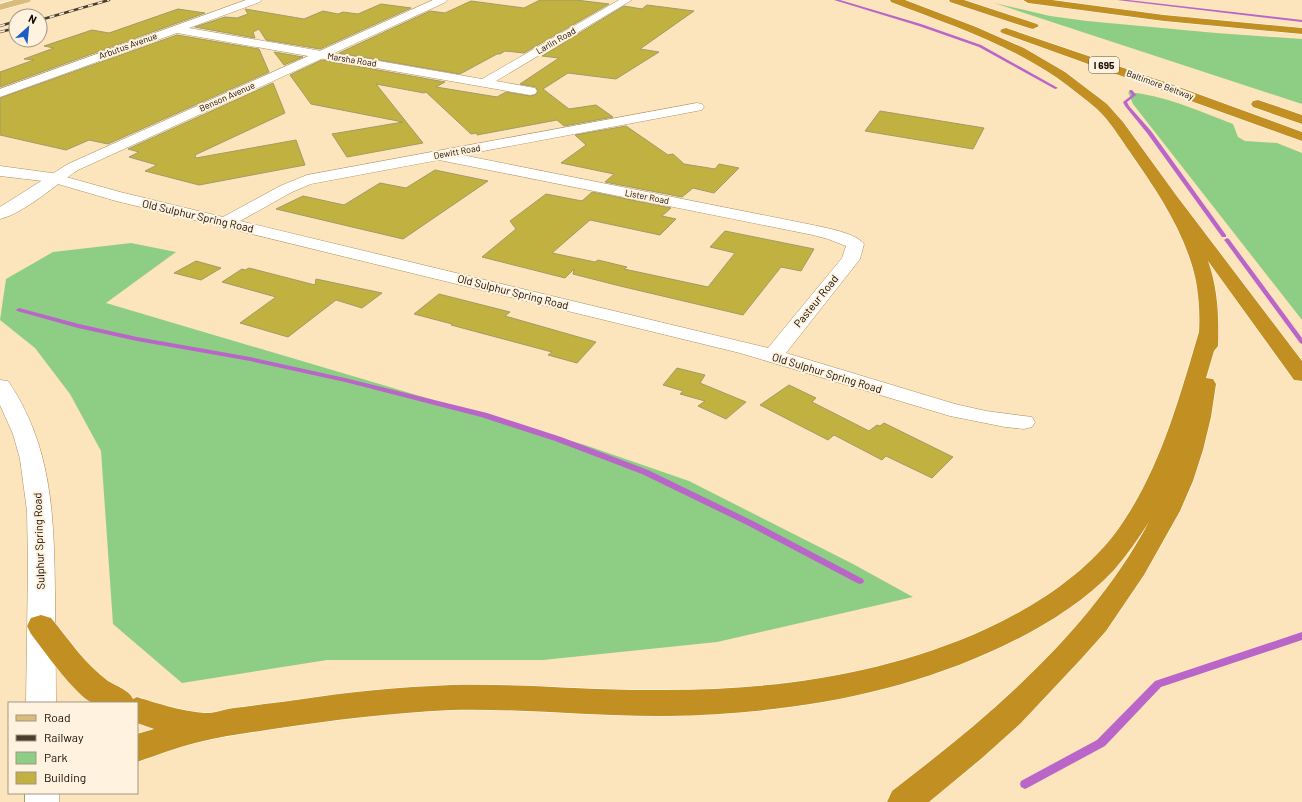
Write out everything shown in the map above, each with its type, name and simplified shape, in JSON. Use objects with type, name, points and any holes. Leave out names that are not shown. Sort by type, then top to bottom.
[{"type":"highway","points":[[895,0],[998,40],[1066,78],[1102,107],[1118,125],[1170,198],[1302,375]]},
{"type":"highway","name":"Baltimore Beltway","points":[[903,0],[986,25],[1066,52],[1302,137]]},
{"type":"highway","points":[[954,0],[1047,30]]},
{"type":"highway","points":[[1028,0],[1117,13],[1302,32]]},
{"type":"highway","points":[[1246,100],[1302,120]]},
{"type":"highway","points":[[904,802],[952,764],[1009,715],[1095,624],[1139,563],[1171,506],[1190,458],[1205,391],[1209,331],[1207,293],[1204,277],[1185,229],[1170,198]]},
{"type":"highway","points":[[138,748],[208,726],[345,705],[425,698],[510,698],[662,703],[733,701],[803,693],[868,681],[927,666],[978,646],[1030,620],[1067,596],[1101,566],[1126,537],[1151,497],[1173,448],[1209,331]]},
{"type":"highway","points":[[41,626],[84,678],[112,700],[117,702]]},
{"type":"highway","points":[[138,710],[150,715],[181,722],[208,726]]},
{"type":"main road","points":[[0,3],[12,0]]},
{"type":"main road","points":[[0,7],[26,0]]},
{"type":"street","name":"Arbutus Avenue","points":[[0,93],[256,0]]},
{"type":"street","name":"Benson Avenue","points":[[0,214],[18,205],[52,178],[93,157],[442,0]]},
{"type":"street","name":"Larlin Road","points":[[484,83],[627,0]]},
{"type":"street","name":"Marsha Road","points":[[175,29],[530,91]]},
{"type":"street","name":"Dewitt Road","points":[[226,222],[286,189],[307,180],[697,107]]},
{"type":"street","name":"Lister Road","points":[[438,155],[812,230],[834,235],[854,244]]},
{"type":"street","name":"Old Sulphur Spring Road","points":[[0,171],[52,178],[116,196],[773,356],[944,409],[973,416],[1024,422]]},
{"type":"street","name":"Benson Avenue","points":[[0,226],[8,219],[18,205]]},
{"type":"street","name":"Pasteur Road","points":[[773,356],[851,258],[854,244]]},
{"type":"street","name":"Sulphur Spring Road","points":[[0,386],[8,398],[26,436],[38,493],[41,550],[41,702]]},
{"type":"green space","points":[[994,3],[1050,16],[1087,21],[1302,39],[1302,104]]},
{"type":"green space","points":[[1128,92],[1155,96],[1233,124],[1238,137],[1245,141],[1277,143],[1302,153],[1302,320],[1133,104]]},
{"type":"green space","points":[[131,243],[176,252],[106,303],[585,445],[689,481],[853,564],[913,597],[717,642],[543,660],[327,660],[182,683],[113,624],[101,451],[70,394],[35,348],[0,320],[6,279],[53,252]]},
{"type":"building","points":[[540,0],[576,0],[609,4],[524,53],[505,51],[460,74],[339,53],[430,11],[445,13],[471,1],[524,8]]},
{"type":"building","points":[[381,4],[411,8],[320,49],[266,40],[259,29],[253,32],[255,38],[195,27],[225,17],[237,18],[248,14],[245,9],[304,19],[323,11],[338,14],[343,12],[358,14]]},
{"type":"building","points":[[647,5],[694,11],[640,49],[659,52],[616,79],[568,73],[543,89],[569,109],[596,105],[613,117],[564,126],[557,120],[477,135],[477,133],[471,134],[426,92],[424,93],[376,84],[423,143],[347,157],[332,134],[403,122],[311,104],[290,75],[322,60],[445,82],[436,87],[497,97],[506,92],[530,96],[535,95],[538,92],[536,87],[520,84],[559,58],[542,56],[624,6],[642,9]]},
{"type":"building","points":[[178,9],[205,13],[0,87],[0,72],[34,60],[24,59],[54,48],[48,47],[48,45],[92,30],[109,33]]},
{"type":"building","points":[[177,35],[259,49],[269,72],[108,144],[89,140],[66,150],[0,135],[0,98]]},
{"type":"building","points":[[274,52],[303,57],[284,65]]},
{"type":"building","points":[[273,83],[285,113],[195,155],[196,158],[296,140],[305,165],[199,185],[145,171],[157,165],[129,157],[139,152],[128,149]]},
{"type":"building","points":[[880,111],[984,128],[973,149],[865,131]]},
{"type":"building","points":[[626,126],[668,155],[673,154],[684,164],[715,169],[719,164],[739,168],[714,193],[693,188],[682,197],[605,182],[614,174],[561,163],[586,145],[575,135]]},
{"type":"building","points":[[435,170],[488,181],[403,239],[276,209],[303,196],[344,205],[380,183],[406,188]]},
{"type":"building","points":[[592,192],[671,208],[662,216],[676,219],[660,235],[590,220],[552,253],[595,262],[598,260],[627,267],[624,269],[708,287],[735,253],[710,247],[725,231],[814,249],[801,271],[781,267],[743,315],[573,274],[574,269],[565,278],[482,257],[516,229],[510,221],[546,194],[582,201]]},
{"type":"building","points":[[196,261],[221,268],[201,280],[174,273]]},
{"type":"building","points":[[249,268],[315,285],[316,279],[382,293],[362,308],[336,300],[288,337],[240,323],[276,297],[222,282],[242,269],[245,270]]},
{"type":"building","points":[[439,294],[510,312],[505,316],[596,342],[577,363],[548,355],[552,352],[414,314]]},
{"type":"building","points":[[677,368],[705,375],[700,383],[746,402],[726,419],[698,406],[705,401],[680,394],[683,391],[663,385]]},
{"type":"building","points":[[789,385],[816,398],[812,402],[869,431],[877,425],[880,426],[884,423],[953,457],[932,478],[886,456],[882,460],[834,435],[828,440],[760,405]]},
{"type":"waterway","points":[[836,0],[920,25],[980,46],[1056,88]]},
{"type":"waterway","points":[[1119,0],[1302,21]]},
{"type":"waterway","points":[[1131,91],[1134,95],[1125,102],[1127,106],[1149,132],[1224,236]]},
{"type":"waterway","points":[[1227,240],[1302,342]]},
{"type":"waterway","points":[[19,310],[78,326],[137,339],[250,359],[345,380],[484,415],[558,439],[645,472],[750,523],[860,581]]},
{"type":"waterway","points":[[1025,784],[1101,743],[1158,684],[1302,636]]},
{"type":"railway","points":[[48,18],[109,0]]},
{"type":"railway","points":[[0,26],[8,24]]},
{"type":"railway","points":[[0,32],[8,30]]}]
